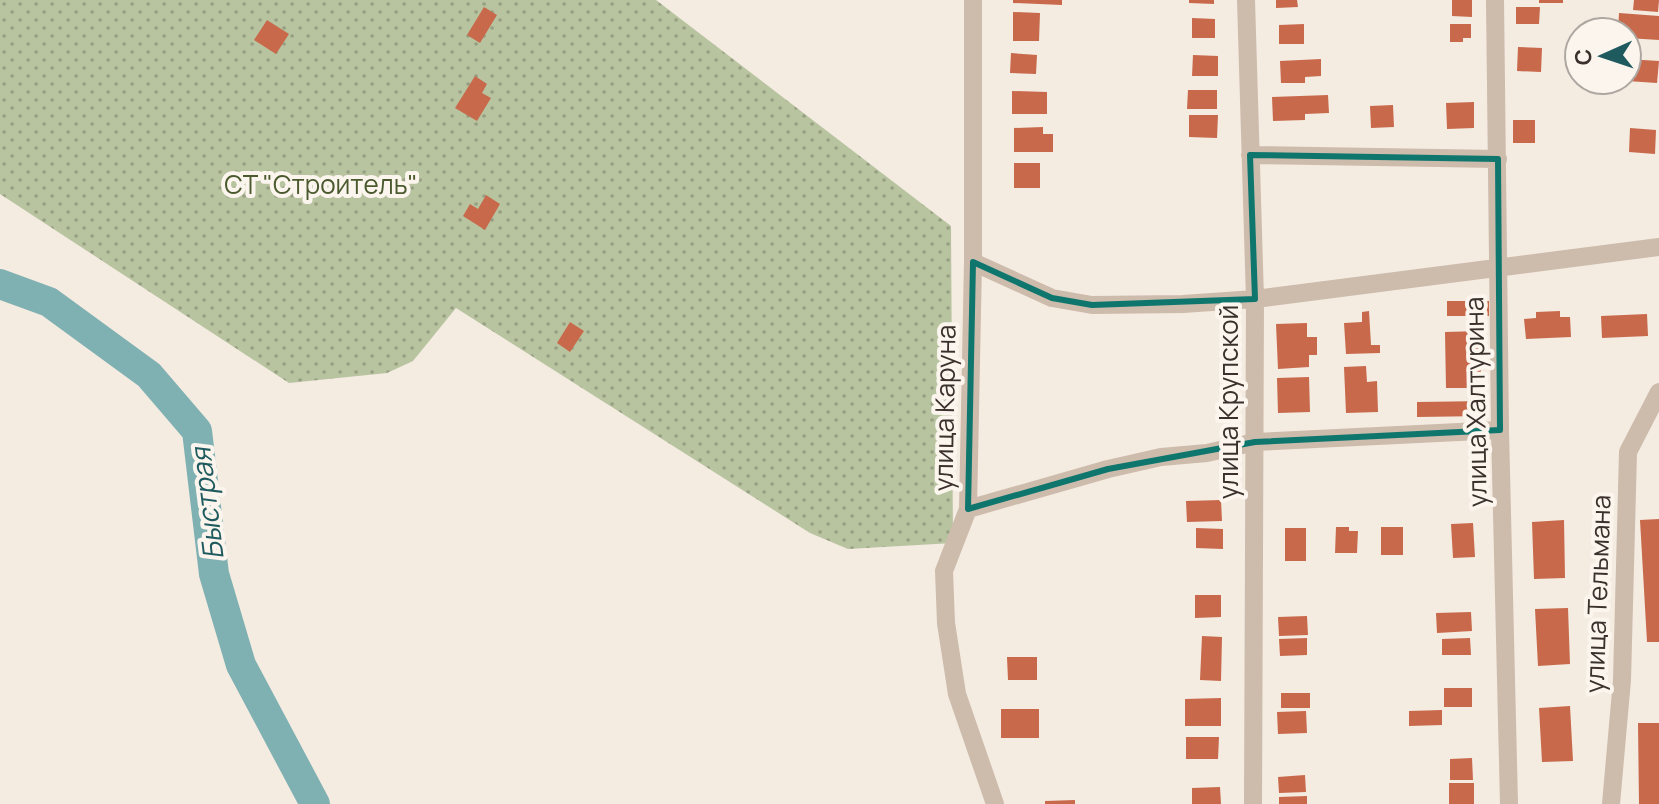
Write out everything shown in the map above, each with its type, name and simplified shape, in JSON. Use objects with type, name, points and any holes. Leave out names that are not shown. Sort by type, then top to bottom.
[{"type":"street","name":"улица Каруна","points":[[973,0],[973,262],[968,509],[944,571],[946,623],[957,694],[995,804]]},
{"type":"street","name":"улица Крупской","points":[[1246,0],[1255,299],[1253,804]]},
{"type":"street","name":"улица Халтурина","points":[[1495,0],[1500,430],[1509,804]]},
{"type":"street","points":[[1250,155],[1498,159]]},
{"type":"street","points":[[973,262],[1052,298],[1092,305],[1183,304],[1255,299],[1659,247]]},
{"type":"street","name":"улица Тельмана","points":[[1611,804],[1622,680],[1628,452],[1659,392]]},
{"type":"street","points":[[968,509],[1121,466],[1255,442],[1500,430]]},
{"type":"highlighted area","points":[[1250,155],[1498,159],[1500,430],[1255,442],[1108,469],[968,509],[973,262],[1052,298],[1092,305],[1255,299]]},
{"type":"green space","name":"СТ \"Строитель\"","points":[[0,0],[656,0],[951,226],[953,543],[848,549],[810,533],[456,308],[413,361],[387,373],[289,383],[0,194]]},
{"type":"building","points":[[1013,0],[1062,0],[1062,5],[1013,3]]},
{"type":"building","points":[[1189,0],[1214,0],[1214,4],[1189,3]]},
{"type":"building","points":[[1276,0],[1297,0],[1298,7],[1276,8]]},
{"type":"building","points":[[1452,0],[1472,0],[1472,17],[1452,16]]},
{"type":"building","points":[[1539,0],[1563,0],[1563,3],[1539,3]]},
{"type":"building","points":[[1634,0],[1659,0],[1658,12],[1633,10]]},
{"type":"building","points":[[484,7],[497,15],[480,43],[467,35]]},
{"type":"building","points":[[1516,7],[1540,7],[1539,24],[1516,24]]},
{"type":"building","points":[[1013,12],[1040,13],[1039,41],[1013,41]]},
{"type":"building","points":[[1619,13],[1659,16],[1659,40],[1643,39],[1643,16],[1619,16]]},
{"type":"building","points":[[1192,18],[1215,19],[1215,38],[1192,38]]},
{"type":"building","points":[[267,20],[289,34],[276,54],[254,40]]},
{"type":"building","points":[[1304,24],[1304,44],[1279,44],[1279,25]]},
{"type":"building","points":[[1450,24],[1471,24],[1471,38],[1463,38],[1463,42],[1450,42]]},
{"type":"building","points":[[1518,47],[1542,48],[1541,72],[1517,71]]},
{"type":"building","points":[[1011,53],[1037,55],[1036,74],[1010,73]]},
{"type":"building","points":[[1193,55],[1218,56],[1218,76],[1192,76]]},
{"type":"building","points":[[1321,59],[1321,76],[1305,77],[1305,83],[1281,83],[1280,61]]},
{"type":"building","points":[[1643,60],[1659,61],[1657,83],[1643,82]]},
{"type":"building","points":[[475,76],[487,84],[482,93],[491,98],[477,121],[455,108]]},
{"type":"building","points":[[1188,90],[1217,90],[1217,109],[1187,109]]},
{"type":"building","points":[[1012,91],[1047,92],[1047,114],[1012,114]]},
{"type":"building","points":[[1328,95],[1329,113],[1305,114],[1305,120],[1273,121],[1272,97]]},
{"type":"building","points":[[1474,102],[1474,128],[1447,129],[1446,103]]},
{"type":"building","points":[[1393,105],[1394,127],[1371,128],[1370,106]]},
{"type":"building","points":[[1189,115],[1218,115],[1217,138],[1189,137]]},
{"type":"building","points":[[1513,120],[1535,120],[1535,143],[1513,143]]},
{"type":"building","points":[[1043,127],[1043,134],[1053,134],[1053,152],[1014,152],[1014,128]]},
{"type":"building","points":[[1630,128],[1656,130],[1655,154],[1629,152]]},
{"type":"building","points":[[1014,163],[1040,163],[1040,188],[1014,188]]},
{"type":"building","points":[[486,195],[500,204],[485,230],[463,216],[470,204],[478,209]]},
{"type":"building","points":[[1447,301],[1489,301],[1489,316],[1447,316]]},
{"type":"building","points":[[1369,311],[1371,345],[1380,345],[1380,353],[1346,354],[1344,323],[1362,322],[1362,312]]},
{"type":"building","points":[[1560,311],[1560,317],[1570,317],[1571,337],[1526,339],[1524,319],[1536,318],[1536,312]]},
{"type":"building","points":[[1647,314],[1648,336],[1602,338],[1601,316]]},
{"type":"building","points":[[570,322],[584,331],[570,352],[557,343]]},
{"type":"building","points":[[1307,323],[1307,337],[1317,337],[1317,355],[1309,355],[1309,367],[1278,369],[1276,324]]},
{"type":"building","points":[[1480,331],[1481,388],[1446,388],[1445,332]]},
{"type":"building","points":[[1366,366],[1367,382],[1377,381],[1378,412],[1346,413],[1344,367]]},
{"type":"building","points":[[1309,377],[1310,412],[1278,413],[1277,378]]},
{"type":"building","points":[[1486,401],[1486,416],[1417,417],[1417,402]]},
{"type":"building","points":[[1221,500],[1222,521],[1187,522],[1186,501]]},
{"type":"building","points":[[1659,519],[1659,642],[1647,642],[1640,520]]},
{"type":"building","points":[[1564,520],[1565,578],[1534,579],[1532,522]]},
{"type":"building","points":[[1473,523],[1475,557],[1453,558],[1451,524]]},
{"type":"building","points":[[1336,527],[1358,531],[1357,553],[1335,553]]},
{"type":"building","points":[[1381,527],[1403,527],[1403,555],[1381,555]]},
{"type":"building","points":[[1196,528],[1223,529],[1223,549],[1196,548]]},
{"type":"building","points":[[1285,528],[1306,528],[1306,561],[1285,561]]},
{"type":"building","points":[[1195,595],[1221,595],[1221,617],[1195,618]]},
{"type":"building","points":[[1568,608],[1570,664],[1538,666],[1535,609]]},
{"type":"building","points":[[1471,612],[1472,631],[1437,633],[1436,613]]},
{"type":"building","points":[[1307,616],[1308,635],[1279,636],[1278,617]]},
{"type":"building","points":[[1202,636],[1222,637],[1221,681],[1200,680]]},
{"type":"building","points":[[1307,638],[1307,655],[1280,656],[1279,639]]},
{"type":"building","points":[[1470,638],[1471,655],[1442,655],[1442,639]]},
{"type":"building","points":[[1007,657],[1037,657],[1037,680],[1008,680]]},
{"type":"building","points":[[1444,688],[1472,688],[1472,707],[1444,707]]},
{"type":"building","points":[[1281,693],[1310,693],[1310,708],[1281,708]]},
{"type":"building","points":[[1221,698],[1221,726],[1185,726],[1185,699]]},
{"type":"building","points":[[1570,706],[1573,761],[1542,762],[1539,708]]},
{"type":"building","points":[[1001,709],[1039,709],[1039,738],[1001,738]]},
{"type":"building","points":[[1442,710],[1442,725],[1409,726],[1409,711]]},
{"type":"building","points":[[1306,711],[1307,733],[1278,734],[1277,712]]},
{"type":"building","points":[[1638,723],[1659,723],[1659,804],[1639,804]]},
{"type":"building","points":[[1186,737],[1219,737],[1218,759],[1186,759]]},
{"type":"building","points":[[1472,758],[1473,780],[1450,780],[1450,759]]},
{"type":"building","points":[[1305,775],[1306,792],[1279,793],[1278,777]]},
{"type":"building","points":[[1449,783],[1474,783],[1474,804],[1449,804]]},
{"type":"building","points":[[1220,787],[1221,804],[1192,804],[1192,788]]},
{"type":"building","points":[[1307,796],[1307,804],[1279,804],[1279,797]]},
{"type":"building","points":[[1075,800],[1075,804],[1045,804],[1045,801]]},
{"type":"waterway","name":"Быстрая","points":[[0,284],[49,302],[149,375],[197,431],[214,574],[241,665],[315,804]]}]
